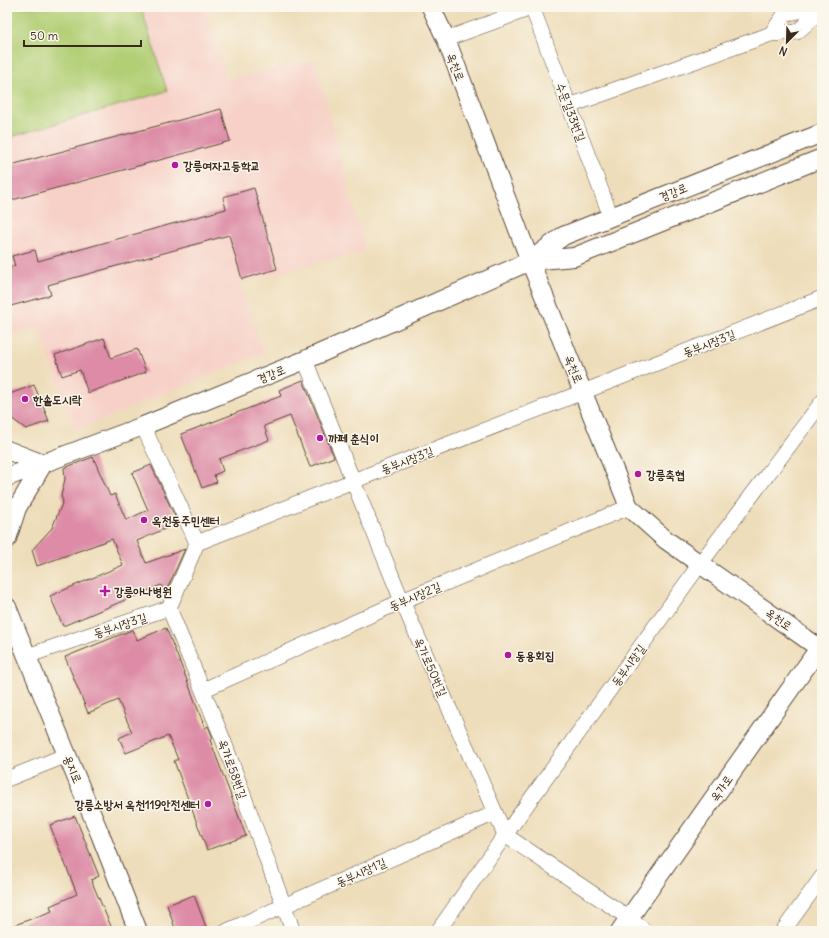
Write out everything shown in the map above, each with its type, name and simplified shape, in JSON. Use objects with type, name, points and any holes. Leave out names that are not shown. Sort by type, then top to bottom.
[{"type":"street","name":"옥천로","points":[[431,7],[446,39],[530,261],[629,507],[666,540],[821,647]]},
{"type":"street","points":[[446,39],[533,7]]},
{"type":"street","name":"수문길33번길","points":[[533,7],[611,217]]},
{"type":"street","points":[[771,34],[785,14],[818,7]]},
{"type":"street","points":[[569,106],[771,34],[797,32],[822,10]]},
{"type":"street","name":"경강로","points":[[7,477],[143,426],[305,360],[530,261],[563,236],[822,133]]},
{"type":"street","name":"경강로","points":[[530,261],[574,257],[822,158]]},
{"type":"street","name":"동부시장3길","points":[[197,543],[353,480],[822,298]]},
{"type":"street","name":"옥가로50번길","points":[[305,360],[402,601],[505,835]]},
{"type":"street","name":"동부시장길","points":[[438,931],[505,835],[700,564],[822,402]]},
{"type":"street","points":[[143,426],[197,543],[169,608]]},
{"type":"street","points":[[7,450],[43,464],[17,508],[7,539]]},
{"type":"street","name":"동부시장2길","points":[[203,690],[402,601],[629,507]]},
{"type":"street","name":"용지로","points":[[7,607],[138,931]]},
{"type":"street","name":"동부시장3길","points":[[27,656],[169,608]]},
{"type":"street","name":"옥가로58번길","points":[[169,608],[224,742],[293,931]]},
{"type":"street","name":"옥가로","points":[[625,925],[821,647]]},
{"type":"street","points":[[7,779],[67,755]]},
{"type":"street","name":"동부시장1길","points":[[227,931],[495,813]]},
{"type":"street","points":[[505,835],[625,925],[645,931]]},
{"type":"street","points":[[783,931],[822,876]]},
{"type":"shaded area","name":"강릉여자고등학교","points":[[7,7],[204,7],[227,79],[315,59],[365,251],[239,283],[264,353],[75,431],[39,329],[7,335]]},
{"type":"green space","points":[[7,7],[141,7],[167,91],[7,138]]},
{"type":"building","points":[[221,109],[230,141],[12,200],[7,182],[7,166]]},
{"type":"building","points":[[254,188],[277,269],[242,279],[229,235],[48,285],[51,295],[7,307],[7,268],[15,266],[12,256],[35,250],[38,261],[226,209],[223,197]]},
{"type":"building","points":[[104,338],[111,358],[137,349],[146,372],[88,393],[80,370],[62,376],[55,355]]},
{"type":"building","points":[[303,380],[334,457],[310,467],[290,416],[264,426],[269,440],[219,459],[223,471],[214,475],[217,482],[202,488],[181,434],[281,396],[279,390]]},
{"type":"building","points":[[34,385],[49,421],[26,429],[7,415],[7,395]]},
{"type":"building","points":[[93,457],[110,496],[115,494],[126,520],[148,510],[132,473],[151,465],[178,523],[137,541],[146,563],[185,549],[168,587],[163,589],[161,585],[63,626],[50,596],[123,565],[112,539],[37,566],[32,550],[52,528],[63,501],[61,496],[65,479],[64,468]]},
{"type":"building","points":[[166,628],[205,728],[208,726],[213,738],[210,740],[246,836],[207,850],[174,761],[178,759],[168,736],[126,753],[119,738],[132,732],[118,700],[88,713],[65,657],[132,630],[137,640]]},
{"type":"building","points":[[75,816],[99,876],[91,880],[113,931],[95,931],[93,927],[83,931],[7,931],[7,928],[52,911],[50,906],[77,894],[50,825]]},
{"type":"building","points":[[194,895],[206,927],[195,931],[176,931],[167,905]]},
{"type":"place","name":"강릉여자고등학교","points":[[175,165]]},
{"type":"place","name":"한솥도시락","points":[[25,399]]},
{"type":"place","name":"까페 춘식이","points":[[320,438]]},
{"type":"place","name":"강릉축협","points":[[638,474]]},
{"type":"place","name":"옥천동주민센터","points":[[144,520]]},
{"type":"place","name":"강릉아나병원","points":[[105,591]]},
{"type":"place","name":"동용회집","points":[[508,655]]},
{"type":"place","name":"강릉소방서 옥천119안전센터","points":[[208,804]]}]
